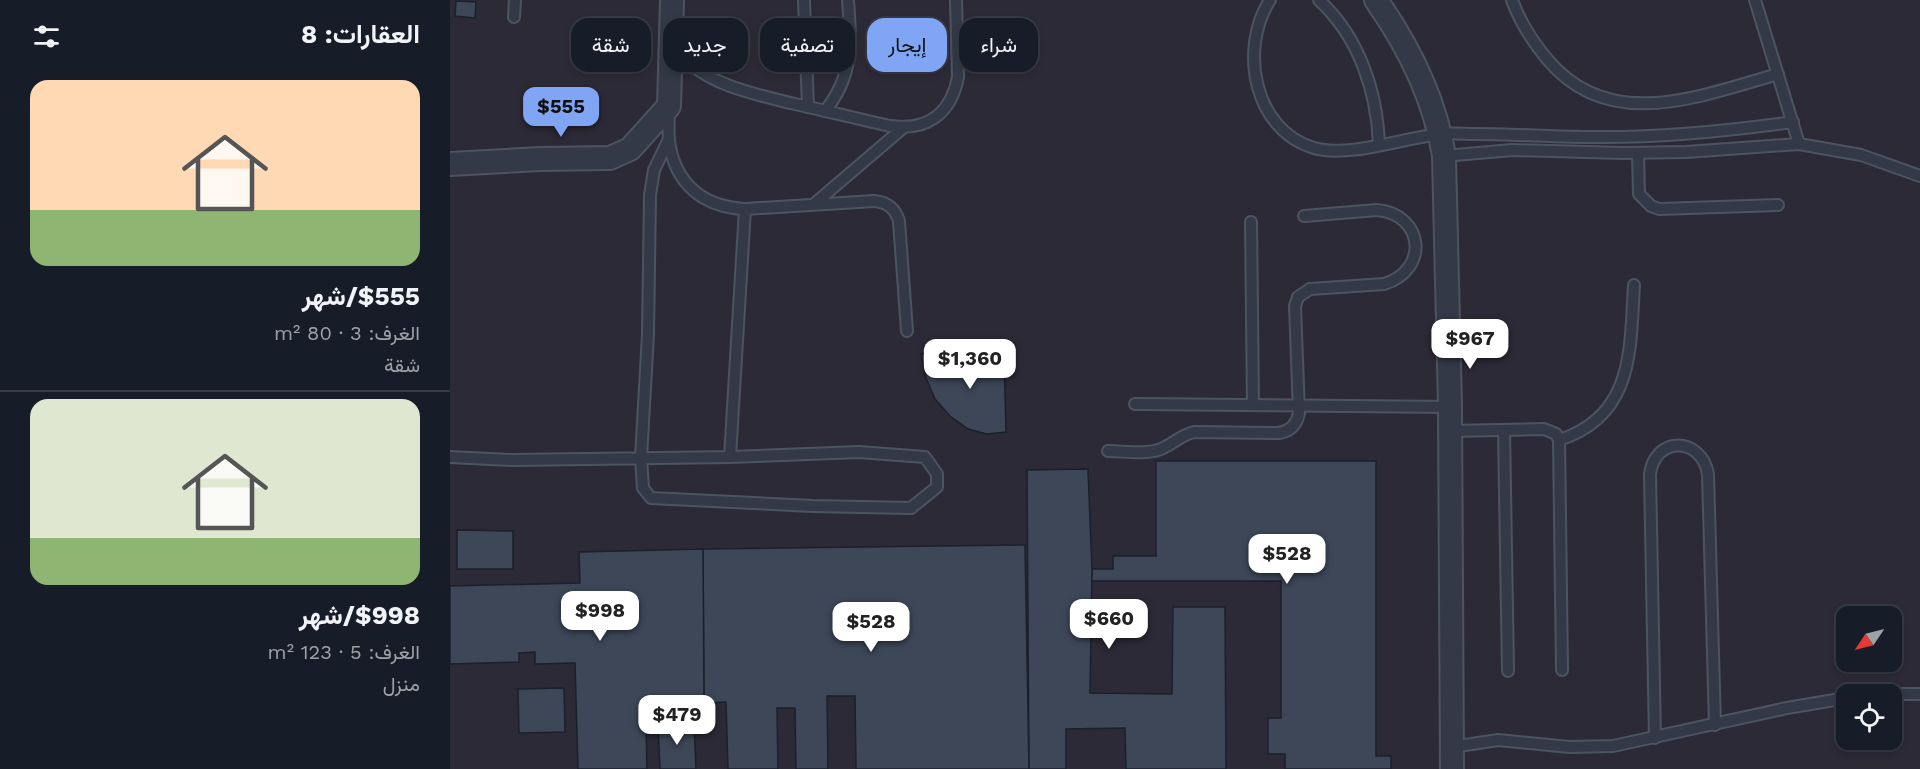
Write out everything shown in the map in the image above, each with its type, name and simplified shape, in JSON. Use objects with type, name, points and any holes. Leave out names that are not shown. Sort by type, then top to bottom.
[{"type":"street","points":[[672,0],[672,18]]},
{"type":"street","points":[[1376,0],[1400,36],[1425,87],[1442,145],[1450,407],[1452,758]]},
{"type":"street","points":[[450,164],[610,158],[621,155],[630,149],[669,106],[671,72]]},
{"type":"lane","points":[[514,17],[515,0]]},
{"type":"lane","points":[[804,0],[808,107]]},
{"type":"lane","points":[[825,111],[840,90],[849,62],[851,45],[848,0]]},
{"type":"lane","points":[[701,72],[726,86],[825,111],[903,128],[928,122],[938,115],[952,98],[958,77],[956,0]]},
{"type":"lane","points":[[1270,0],[1260,18],[1255,34],[1253,68],[1263,101],[1272,115],[1282,128],[1297,140],[1313,148],[1331,151],[1379,145],[1442,145],[1639,137],[1732,131],[1793,122]]},
{"type":"lane","points":[[1319,0],[1337,20],[1360,58],[1375,100],[1379,145]]},
{"type":"lane","points":[[1512,0],[1531,38],[1552,66],[1581,88],[1614,101],[1632,104],[1670,102],[1778,74]]},
{"type":"lane","points":[[1755,0],[1799,144]]},
{"type":"lane","points":[[669,106],[669,139],[675,165],[697,194],[719,206],[745,208],[874,201],[887,204],[897,214],[899,220],[907,331]]},
{"type":"lane","points":[[814,204],[903,128]]},
{"type":"lane","points":[[450,456],[512,460],[641,458],[730,457],[859,452],[925,457],[937,474],[937,487],[911,508],[812,506],[651,498],[643,489],[641,458],[648,334],[651,189],[654,170],[669,139]]},
{"type":"lane","points":[[1442,145],[1512,150],[1638,153],[1799,144],[1861,155],[1920,176]]},
{"type":"lane","points":[[1638,153],[1639,194],[1651,206],[1659,209],[1778,205]]},
{"type":"lane","points":[[730,457],[745,208]]},
{"type":"lane","points":[[1108,451],[1152,451],[1167,446],[1187,433],[1194,432],[1286,432],[1295,424],[1299,407],[1295,306],[1298,297],[1310,290],[1384,284],[1393,281],[1408,270],[1416,253],[1413,234],[1409,226],[1403,219],[1386,210],[1304,216]]},
{"type":"lane","points":[[1251,222],[1253,405]]},
{"type":"lane","points":[[1559,440],[1585,429],[1596,421],[1618,393],[1630,356],[1634,285]]},
{"type":"lane","points":[[1135,404],[1450,407]]},
{"type":"lane","points":[[1450,431],[1544,429],[1556,434],[1559,440],[1562,670]]},
{"type":"lane","points":[[1504,430],[1508,671]]},
{"type":"lane","points":[[1655,738],[1650,474],[1655,457],[1662,451],[1678,445],[1696,451],[1706,465],[1708,474],[1715,725]]},
{"type":"lane","points":[[1902,694],[1920,693]]},
{"type":"lane","points":[[1452,758],[1498,740],[1569,747],[1613,746],[1787,708],[1836,700]]},
{"type":"shaded area","points":[[450,0],[1920,0],[1920,769],[450,769]]},
{"type":"building","points":[[456,1],[476,2],[475,18],[455,16]]},
{"type":"building","points":[[921,354],[1004,357],[1006,432],[987,434],[968,429],[950,416],[935,399],[926,378]]},
{"type":"building","points":[[1156,461],[1376,461],[1376,756],[1391,756],[1391,769],[1285,769],[1285,754],[1268,754],[1268,718],[1281,718],[1281,581],[1091,581],[1092,569],[1113,569],[1113,556],[1156,556]]},
{"type":"building","points":[[1088,469],[1092,569],[1090,693],[1172,694],[1173,607],[1225,607],[1226,769],[1126,769],[1125,728],[1066,729],[1066,769],[1029,769],[1027,470]]},
{"type":"building","points":[[457,530],[513,531],[513,569],[457,569]]},
{"type":"building","points":[[1025,545],[1029,769],[856,769],[855,696],[827,696],[828,769],[796,769],[795,708],[777,708],[778,769],[728,769],[726,702],[704,703],[703,549]]},
{"type":"building","points":[[703,549],[704,703],[658,706],[658,725],[646,725],[647,769],[578,769],[575,663],[535,664],[535,652],[519,653],[519,662],[450,664],[450,586],[580,583],[579,552]]},
{"type":"building","points":[[564,688],[565,732],[519,733],[518,689]]},
{"type":"building","points":[[694,723],[696,769],[660,769],[658,725]]}]
